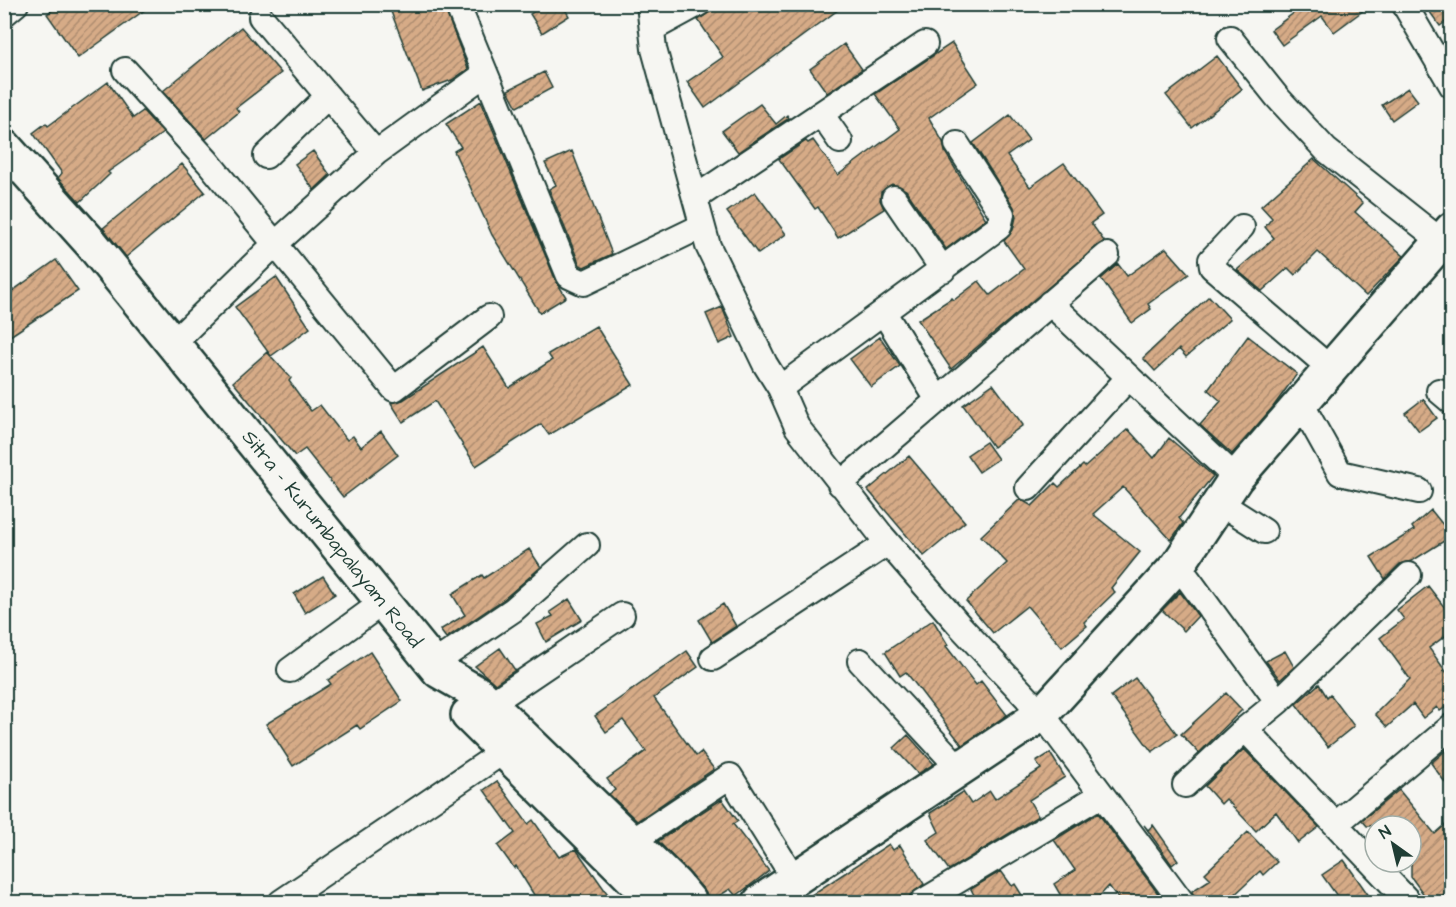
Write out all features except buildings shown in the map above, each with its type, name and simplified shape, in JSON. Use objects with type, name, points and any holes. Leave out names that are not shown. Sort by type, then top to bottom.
[{"type":"main road","name":"Sitra - Kurumbapalayam Road","points":[[4,146],[91,243],[436,668],[479,694],[631,842],[664,898]]},
{"type":"main road","points":[[760,903],[1042,714],[1178,565],[1228,490],[1446,235]]},
{"type":"main road","points":[[436,668],[460,707],[504,751],[664,898]]},
{"type":"street","points":[[4,14],[16,4]]},
{"type":"street","points":[[457,4],[569,276],[576,282],[584,283],[702,226]]},
{"type":"street","points":[[649,4],[654,28],[654,49],[708,246],[765,364],[780,388],[797,427],[888,543],[960,627],[1042,714],[1182,903]]},
{"type":"street","points":[[654,28],[698,4]]},
{"type":"street","points":[[1404,4],[1452,86]]},
{"type":"street","points":[[261,18],[376,153]]},
{"type":"street","points":[[1230,38],[1277,97],[1326,150],[1446,235]]},
{"type":"street","points":[[695,198],[925,44]]},
{"type":"street","points":[[125,70],[208,162],[394,389],[489,317]]},
{"type":"street","points":[[173,343],[274,245],[376,153],[485,74]]},
{"type":"street","points":[[266,156],[328,96]]},
{"type":"street","points":[[821,114],[840,141]]},
{"type":"street","points":[[780,388],[999,227],[1002,214],[957,144]]},
{"type":"street","points":[[894,198],[943,270]]},
{"type":"street","points":[[1242,228],[1211,260],[1212,267],[1331,369]]},
{"type":"street","points":[[840,484],[1107,255]]},
{"type":"street","points":[[1050,303],[1129,377],[1264,531]]},
{"type":"street","points":[[884,312],[938,400]]},
{"type":"street","points":[[1028,488],[1129,377]]},
{"type":"street","points":[[1301,403],[1341,473],[1419,491]]},
{"type":"street","points":[[713,657],[888,543]]},
{"type":"street","points":[[436,668],[513,610],[587,545]]},
{"type":"street","points":[[1178,565],[1278,702]]},
{"type":"street","points":[[1185,784],[1278,702],[1409,575]]},
{"type":"street","points":[[290,670],[383,602]]},
{"type":"street","points":[[489,705],[622,615]]},
{"type":"street","points":[[860,661],[960,769]]},
{"type":"street","points":[[1336,824],[1452,726]]},
{"type":"street","points":[[1245,729],[1409,903]]},
{"type":"street","points":[[281,903],[504,751]]},
{"type":"street","points":[[631,842],[730,776],[795,880]]},
{"type":"street","points":[[922,903],[1101,795]]}]
